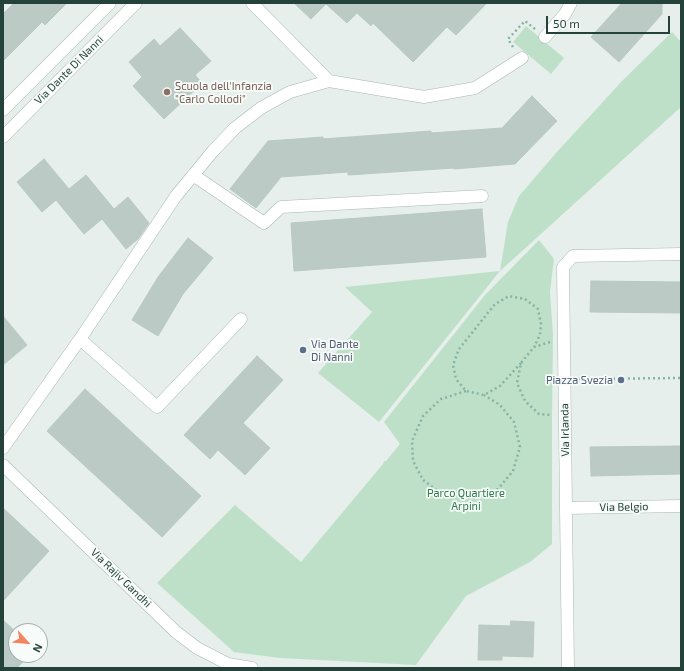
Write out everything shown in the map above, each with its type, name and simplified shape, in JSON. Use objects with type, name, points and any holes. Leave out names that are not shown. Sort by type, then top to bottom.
[{"type":"street","name":"Via Dante Di Nanni","points":[[3,110],[110,3]]},
{"type":"street","name":"Via Dante Di Nanni","points":[[3,136],[136,3]]},
{"type":"street","points":[[252,3],[329,81]]},
{"type":"street","points":[[544,37],[565,14],[570,3]]},
{"type":"street","points":[[3,448],[80,339],[176,196],[213,150],[235,128],[261,108],[290,92],[329,81],[424,98],[475,88],[522,58]]},
{"type":"street","points":[[193,176],[264,223],[281,207],[482,196]]},
{"type":"street","name":"Via Irlanda","points":[[568,668],[563,267],[573,256],[681,254]]},
{"type":"street","points":[[80,339],[157,407],[241,319]]},
{"type":"street","name":"Via Rajiv Gandhi","points":[[3,465],[176,632],[197,648],[228,664],[252,668]]},
{"type":"street","name":"Via Belgio","points":[[566,508],[681,506]]},
{"type":"path","points":[[522,58],[508,39],[525,21],[544,37]]},
{"type":"path","points":[[466,391],[456,379],[453,365],[459,349],[495,304],[509,296],[525,299],[538,309],[541,324],[540,335],[534,346],[521,363],[500,386],[484,395]]},
{"type":"path","points":[[534,346],[548,342],[565,342]]},
{"type":"path","points":[[521,363],[517,384],[524,401],[539,414],[565,414]]},
{"type":"path","points":[[565,379],[680,378]]},
{"type":"path","points":[[466,391],[484,395],[500,405],[514,422],[520,447],[513,471],[498,489],[474,498],[443,495],[423,480],[413,461],[412,441],[423,416],[441,399],[466,391]]},
{"type":"green space","points":[[526,26],[564,58],[551,74],[513,42]]},
{"type":"green space","points":[[672,32],[681,42],[681,107],[500,271],[508,222],[519,196],[622,81]]},
{"type":"green space","name":"Parco Quartiere Arpini","points":[[539,240],[554,259],[550,292],[553,335],[552,544],[530,562],[466,596],[416,665],[280,658],[234,652],[157,583],[235,505],[301,562],[384,461],[386,461],[400,444],[384,422],[485,295]]},
{"type":"green space","points":[[500,271],[379,422],[318,373],[372,312],[345,287]]},
{"type":"building","points":[[14,3],[67,3],[45,25],[42,22],[3,61],[3,14]]},
{"type":"building","points":[[294,3],[487,3],[456,35],[447,27],[413,62],[373,23],[371,26],[357,13],[347,23],[326,4],[311,19]]},
{"type":"building","points":[[622,3],[662,3],[662,14],[619,62],[591,37]]},
{"type":"building","points":[[180,28],[211,61],[195,75],[202,83],[164,119],[133,86],[142,77],[129,62],[154,39],[160,46]]},
{"type":"building","points":[[532,96],[557,121],[515,164],[348,175],[348,172],[281,177],[256,208],[230,189],[268,141],[502,128]]},
{"type":"building","points":[[44,159],[69,189],[86,175],[114,209],[128,197],[149,223],[138,239],[126,249],[102,219],[84,234],[56,200],[42,212],[17,182]]},
{"type":"building","points":[[482,209],[486,257],[294,271],[291,223]]},
{"type":"building","points":[[188,238],[213,258],[183,294],[158,336],[132,320],[158,277]]},
{"type":"building","points":[[591,281],[681,282],[681,313],[590,312]]},
{"type":"building","points":[[3,316],[27,345],[3,365]]},
{"type":"building","points":[[257,356],[283,380],[243,423],[270,448],[245,475],[218,450],[210,459],[184,435]]},
{"type":"building","points":[[85,389],[201,496],[162,537],[47,431]]},
{"type":"building","points":[[681,446],[681,474],[591,476],[590,447]]},
{"type":"building","points":[[3,508],[49,551],[3,601]]},
{"type":"building","points":[[3,620],[8,625],[8,663],[22,663],[17,668],[3,668]]},
{"type":"building","points":[[511,621],[534,622],[533,657],[502,656],[502,660],[478,660],[479,625],[510,626]]},
{"type":"place","name":"Scuola dell'Infanzia \"Carlo Collodi\"","points":[[167,92]]},
{"type":"place","name":"Via Dante Di Nanni","points":[[303,350]]},
{"type":"place","name":"Piazza Svezia","points":[[621,380]]}]
